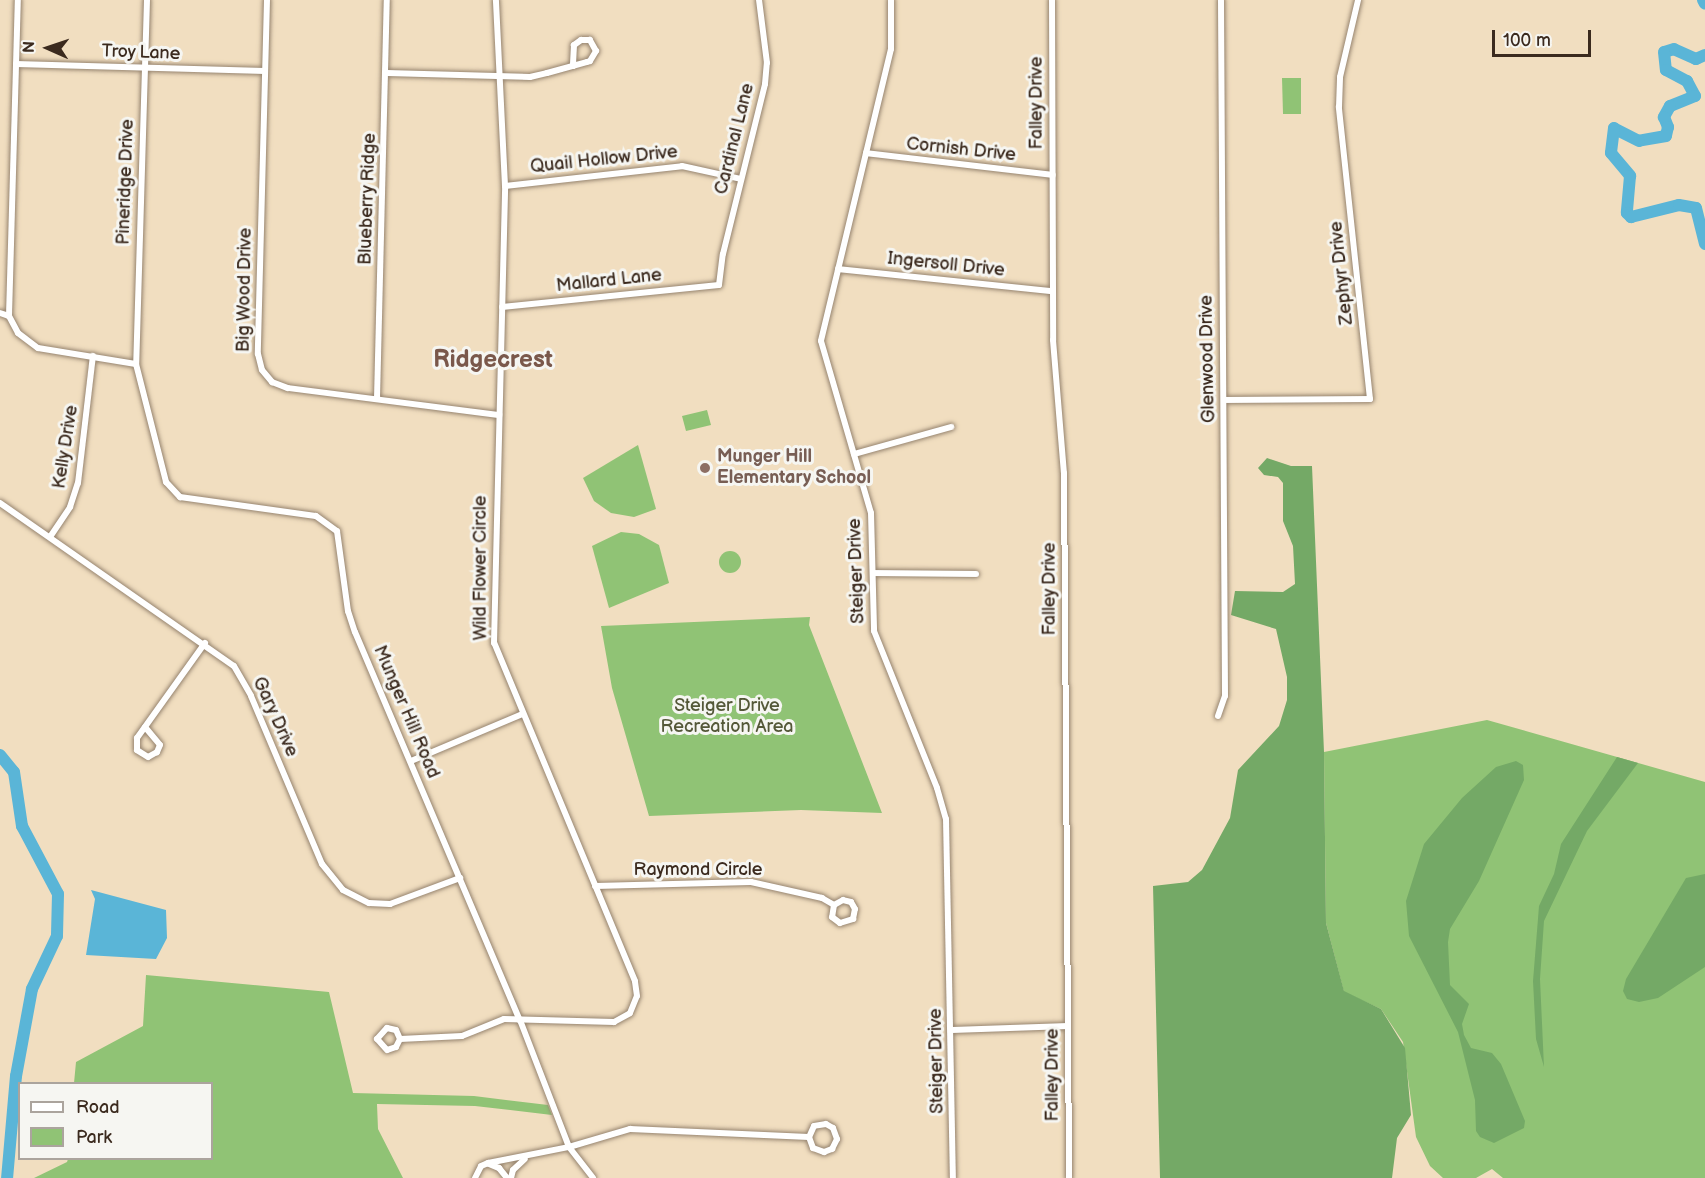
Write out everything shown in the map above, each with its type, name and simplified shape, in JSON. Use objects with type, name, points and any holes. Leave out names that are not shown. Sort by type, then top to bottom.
[{"type":"street","points":[[9,316],[18,0]]},
{"type":"street","name":"Pineridge Drive","points":[[136,364],[147,0]]},
{"type":"street","name":"Big Wood Drive","points":[[267,0],[259,363],[266,376],[280,386],[499,415]]},
{"type":"street","name":"Blueberry Ridge","points":[[377,399],[387,74],[387,0]]},
{"type":"street","name":"Wild Flower Circle","points":[[400,1039],[462,1036],[500,1020],[610,1022],[623,1019],[635,1006],[635,981],[497,656],[493,630],[506,186],[496,0]]},
{"type":"street","name":"Cardinal Lane","points":[[719,285],[767,63],[759,0]]},
{"type":"street","name":"Steiger Drive","points":[[891,0],[891,49],[821,341],[871,513],[874,631],[938,788],[946,819],[952,1030],[953,1178]]},
{"type":"street","name":"Falley Drive","points":[[1052,0],[1052,291],[1064,473],[1069,1178]]},
{"type":"street","name":"Glenwood Drive","points":[[1218,716],[1225,696],[1221,0]]},
{"type":"street","name":"Zephyr Drive","points":[[1224,400],[1370,399],[1339,107],[1340,77],[1358,0]]},
{"type":"street","points":[[387,74],[530,77],[573,66],[594,57],[593,42],[584,39],[576,43],[573,66]]},
{"type":"street","name":"Troy Lane","points":[[16,64],[265,71]]},
{"type":"street","name":"Cornish Drive","points":[[866,153],[1053,175]]},
{"type":"street","name":"Quail Hollow Drive","points":[[506,186],[682,166],[741,179]]},
{"type":"street","name":"Ingersoll Drive","points":[[838,269],[1052,291]]},
{"type":"street","name":"Mallard Lane","points":[[502,307],[719,285]]},
{"type":"street","points":[[0,313],[9,316],[30,344],[47,351],[136,364]]},
{"type":"street","name":"Kelly Drive","points":[[50,537],[70,507],[78,483],[93,356]]},
{"type":"street","name":"Munger Hill Road","points":[[136,364],[164,474],[174,493],[189,499],[316,516],[334,526],[339,537],[348,611],[520,1020],[569,1148],[593,1178]]},
{"type":"street","points":[[854,454],[951,427]]},
{"type":"street","name":"Gary Drive","points":[[0,503],[205,643],[229,662],[246,686],[322,864],[338,886],[362,901],[390,904],[460,878]]},
{"type":"street","points":[[873,573],[976,574]]},
{"type":"street","points":[[145,727],[160,745],[157,752],[148,757],[140,754],[135,746],[145,727],[205,643]]},
{"type":"street","points":[[411,761],[522,714]]},
{"type":"street","name":"Raymond Circle","points":[[595,886],[751,882],[795,890],[834,905]]},
{"type":"street","points":[[952,1030],[1068,1026]]},
{"type":"street","points":[[825,1124],[834,1128],[837,1139],[832,1149],[821,1152],[811,1145],[809,1137],[814,1126],[825,1124]]},
{"type":"street","points":[[475,1178],[481,1166],[488,1163],[569,1148],[643,1128],[809,1137]]},
{"type":"street","points":[[488,1163],[499,1168],[509,1178],[513,1170],[528,1157]]},
{"type":"green space","points":[[1282,78],[1301,78],[1301,114],[1283,114]]},
{"type":"green space","points":[[707,410],[711,425],[686,431],[682,416]]},
{"type":"green space","points":[[638,445],[656,509],[634,517],[611,513],[594,501],[583,478]]},
{"type":"green space","points":[[1267,458],[1291,466],[1312,466],[1324,752],[1326,923],[1344,991],[1381,1009],[1405,1048],[1411,1115],[1397,1138],[1392,1178],[1160,1178],[1153,886],[1188,882],[1202,870],[1230,818],[1238,770],[1279,726],[1287,700],[1287,677],[1276,629],[1231,615],[1235,591],[1283,592],[1295,584],[1293,546],[1283,521],[1283,483],[1278,477],[1264,475],[1258,468]]},
{"type":"green space","points":[[621,532],[639,534],[659,545],[669,583],[609,608],[592,546]]},
{"type":"green space","points":[[726,551],[734,551],[741,558],[741,566],[734,573],[726,573],[719,566],[719,558]]},
{"type":"green space","name":"Steiger Drive Recreation Area","points":[[810,617],[809,625],[882,813],[801,810],[649,816],[612,688],[601,626]]},
{"type":"green space","points":[[1487,720],[1705,782],[1705,1178],[1503,1178],[1492,1169],[1476,1178],[1443,1178],[1430,1166],[1416,1137],[1403,1042],[1381,1009],[1344,992],[1326,923],[1324,752]]},
{"type":"green space","points":[[1617,757],[1638,763],[1587,831],[1544,921],[1540,979],[1544,1067],[1536,1039],[1533,981],[1539,906],[1554,874],[1561,844]]},
{"type":"green space","points":[[1516,761],[1523,765],[1524,780],[1479,881],[1450,929],[1448,942],[1450,985],[1469,1004],[1462,1024],[1464,1035],[1471,1048],[1492,1053],[1501,1064],[1525,1121],[1524,1128],[1494,1143],[1480,1137],[1476,1131],[1475,1100],[1458,1032],[1409,936],[1406,901],[1424,844],[1462,798],[1496,767]]},
{"type":"green space","points":[[1705,874],[1705,967],[1658,998],[1639,1002],[1627,999],[1623,991],[1626,979],[1686,878]]},
{"type":"green space","points":[[146,975],[329,992],[353,1093],[474,1096],[548,1105],[552,1115],[475,1106],[377,1104],[378,1129],[403,1178],[34,1178],[68,1160],[213,1160],[213,1082],[74,1082],[76,1062],[143,1026]]},
{"type":"water","points":[[91,890],[166,910],[167,938],[156,959],[86,955],[95,899]]},
{"type":"waterway","points":[[1703,0],[1705,4]]},
{"type":"waterway","points":[[1705,55],[1696,59],[1674,49],[1664,52],[1666,70],[1687,81],[1695,96],[1670,106],[1664,117],[1668,127],[1666,136],[1639,141],[1614,128],[1611,153],[1630,176],[1627,213],[1631,217],[1679,205],[1696,208],[1705,244]]},
{"type":"waterway","points":[[0,755],[14,772],[22,826],[58,894],[57,936],[32,989],[16,1076],[7,1178]]},
{"type":"place","name":"Munger Hill Elementary School","points":[[705,468]]},
{"type":"district","name":"Ridgecrest","points":[[493,360]]}]
